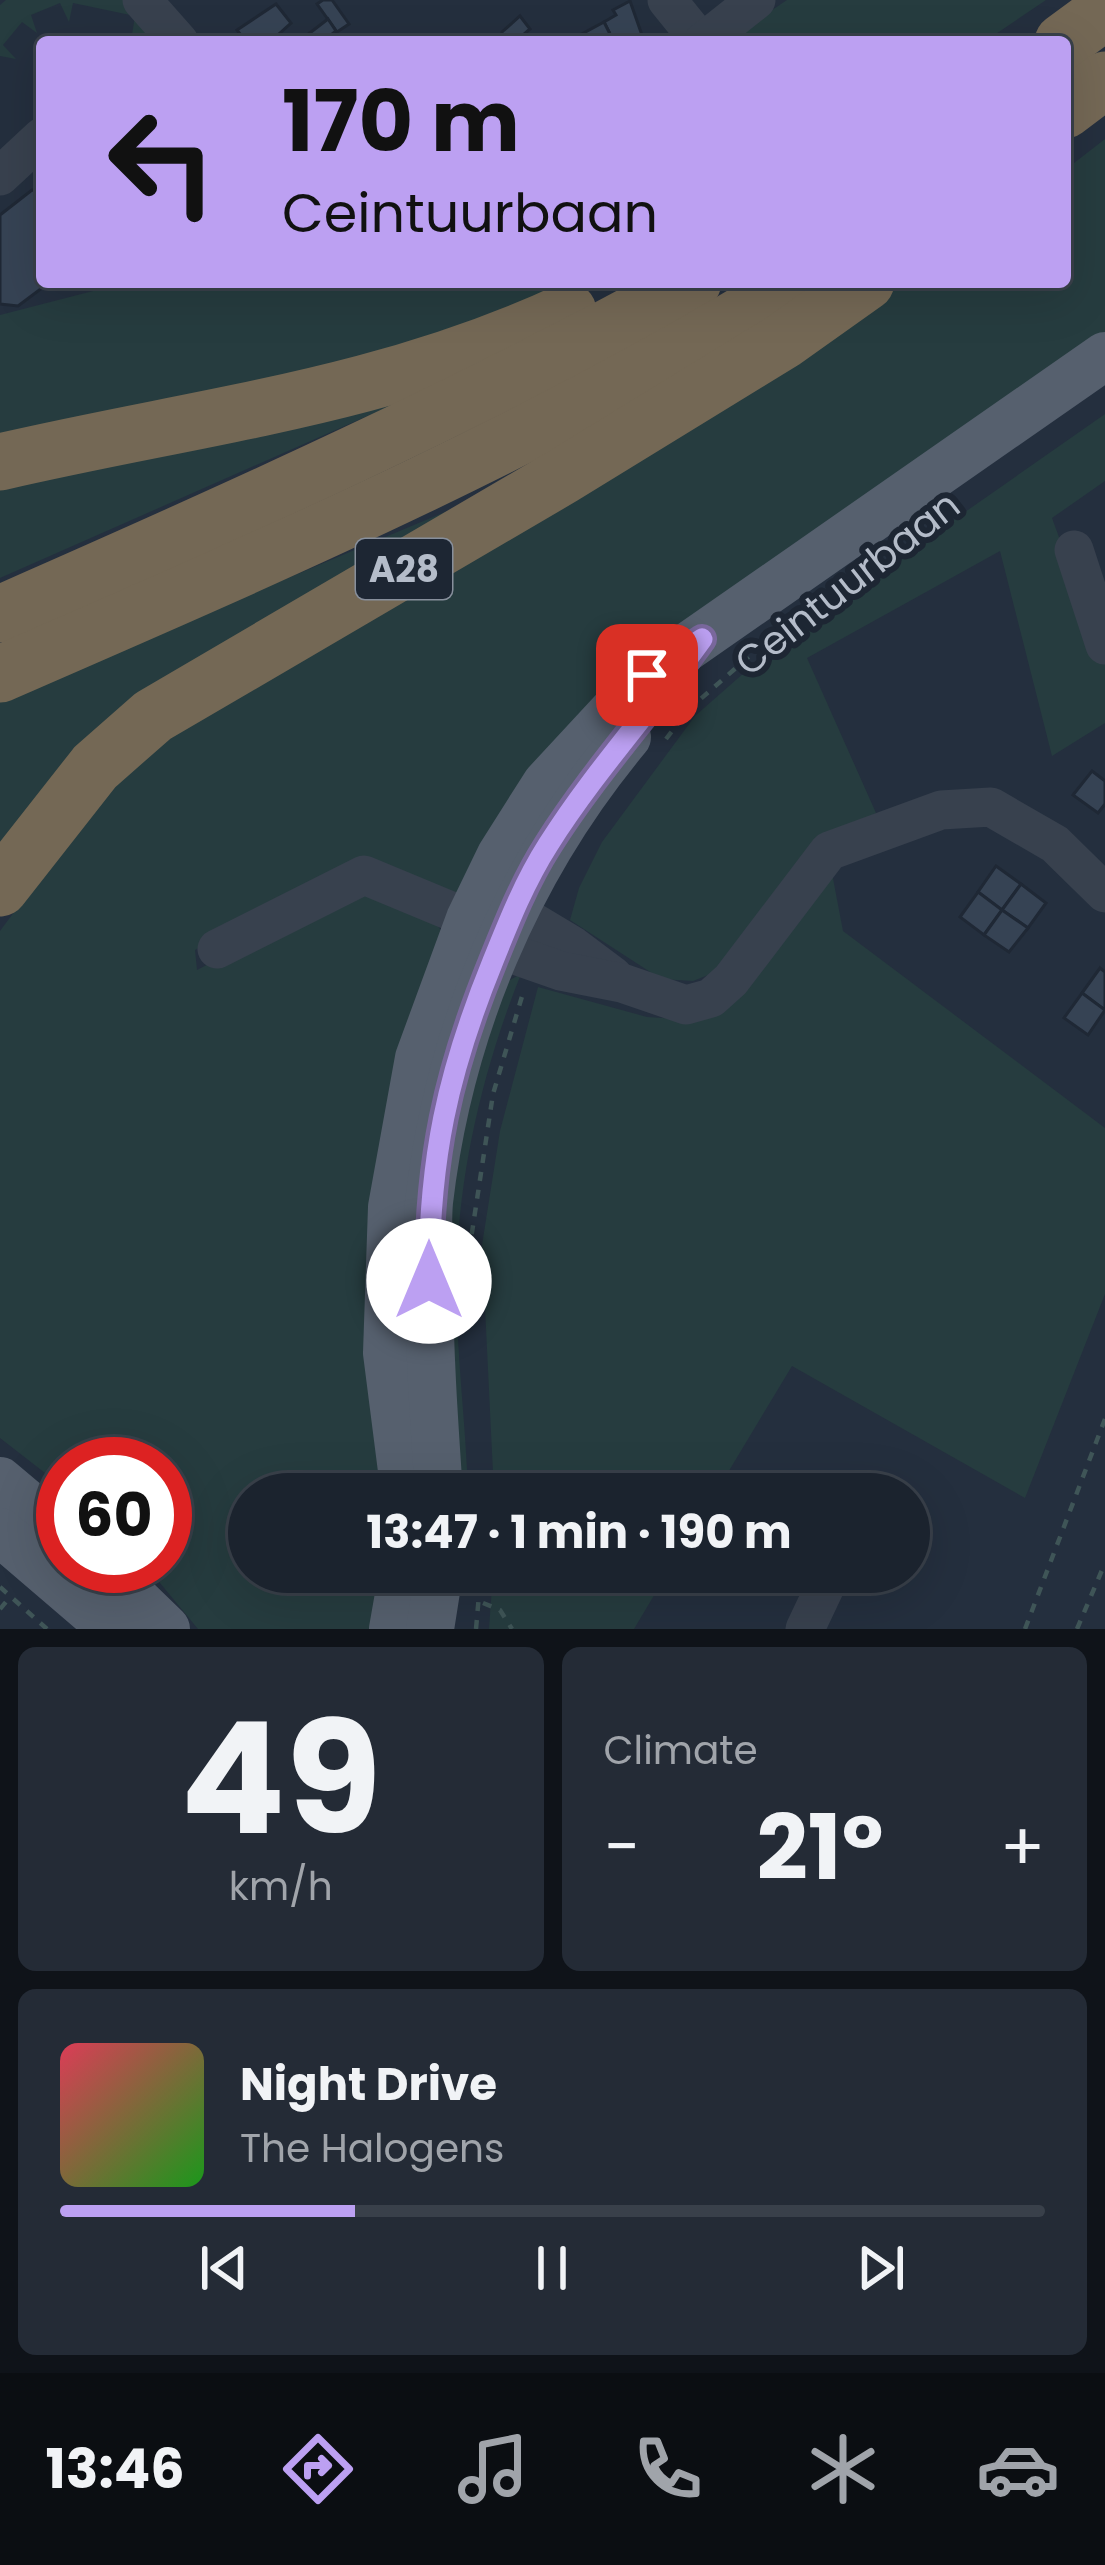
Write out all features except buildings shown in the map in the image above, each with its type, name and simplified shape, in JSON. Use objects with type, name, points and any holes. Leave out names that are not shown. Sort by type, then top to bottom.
[{"type":"highway","points":[[1071,36],[1105,11]]},
{"type":"highway","points":[[1071,106],[1105,80]]},
{"type":"highway","points":[[0,462],[238,415],[409,374],[505,339],[613,288]]},
{"type":"highway","points":[[0,614],[373,446],[522,374],[681,288]]},
{"type":"highway","name":"A28","points":[[0,674],[227,575],[552,420],[785,288]]},
{"type":"highway","name":"A28","points":[[0,888],[94,767],[153,716],[584,464],[783,341],[858,288]]},
{"type":"main road","name":"Ceintuurbaan","points":[[437,1473],[429,1357],[429,1206],[447,1090],[470,1017],[504,935],[501,855],[546,784],[631,689],[1105,356]]},
{"type":"main road","name":"Ceintuurbaan","points":[[402,1473],[387,1353],[392,1207],[419,1058],[504,935]]},
{"type":"main road","points":[[0,1480],[36,1511]]},
{"type":"main road","points":[[0,1532],[113,1629]]},
{"type":"main road","points":[[129,1593],[166,1629]]},
{"type":"main road","points":[[393,1629],[400,1593]]},
{"type":"main road","points":[[430,1629],[436,1593]]},
{"type":"street","points":[[667,0],[697,36]]},
{"type":"street","points":[[710,36],[756,0]]},
{"type":"street","points":[[0,176],[36,143]]},
{"type":"street","points":[[1074,550],[1105,645]]},
{"type":"street","points":[[217,949],[364,875],[686,1005],[711,998],[731,980],[829,850],[941,810],[991,807],[1055,844],[1105,893]]},
{"type":"street","points":[[504,935],[573,946],[622,982]]},
{"type":"street","points":[[805,1629],[822,1593]]},
{"type":"path","name":"Ceintuurbaan","points":[[661,746],[688,710],[773,636]]},
{"type":"path","points":[[469,1258],[493,1094],[508,1036],[504,935]]},
{"type":"path","points":[[1024,1629],[1105,1419]]},
{"type":"path","points":[[1078,1629],[1105,1563]]},
{"type":"path","points":[[0,1587],[47,1629]]},
{"type":"path","points":[[476,1629],[481,1593]]},
{"type":"path","points":[[0,1609],[11,1596]]},
{"type":"path","points":[[481,1602],[500,1610],[512,1629]]},
{"type":"green space","points":[[6,0],[125,0],[158,36],[132,36],[135,16],[73,3],[69,22],[60,3],[31,15],[37,33],[22,22],[3,45],[16,59],[0,56],[0,5]]},
{"type":"green space","points":[[787,0],[1046,0],[993,36],[733,36]]},
{"type":"green space","points":[[1105,139],[1105,339],[789,547],[466,899],[361,861],[195,950],[197,970],[363,884],[430,913],[443,934],[386,1473],[228,1473],[228,1593],[378,1593],[373,1629],[198,1629],[168,1593],[192,1593],[192,1437],[36,1437],[36,1466],[0,1438],[0,931],[127,760],[733,394],[896,288],[1071,288],[1071,165]]},
{"type":"green space","points":[[105,288],[552,288],[505,311],[355,363],[0,435],[0,315]]},
{"type":"green space","points":[[415,395],[0,578],[0,477]]},
{"type":"green space","points":[[1105,414],[1105,481],[1052,518],[1105,663],[1105,723],[1052,756],[1000,551],[807,658],[876,813],[810,850],[728,967],[693,981],[661,979],[570,920],[579,888],[602,842],[695,716],[778,643]]},
{"type":"green space","points":[[590,451],[0,854],[0,699]]},
{"type":"green space","points":[[831,868],[843,931],[1105,1128],[1105,1294],[1025,1498],[792,1366],[728,1473],[493,1473],[482,1245],[500,1131],[538,987],[647,1017],[694,1020]]},
{"type":"green space","points":[[521,974],[486,1079],[463,1189],[457,1291],[467,1473],[452,1473],[438,1220],[499,986]]},
{"type":"green space","points":[[492,1593],[655,1593],[634,1629],[489,1629]]},
{"type":"route","points":[[429,1281],[429,1206],[447,1090],[513,910],[547,847],[702,639],[647,675]]}]
